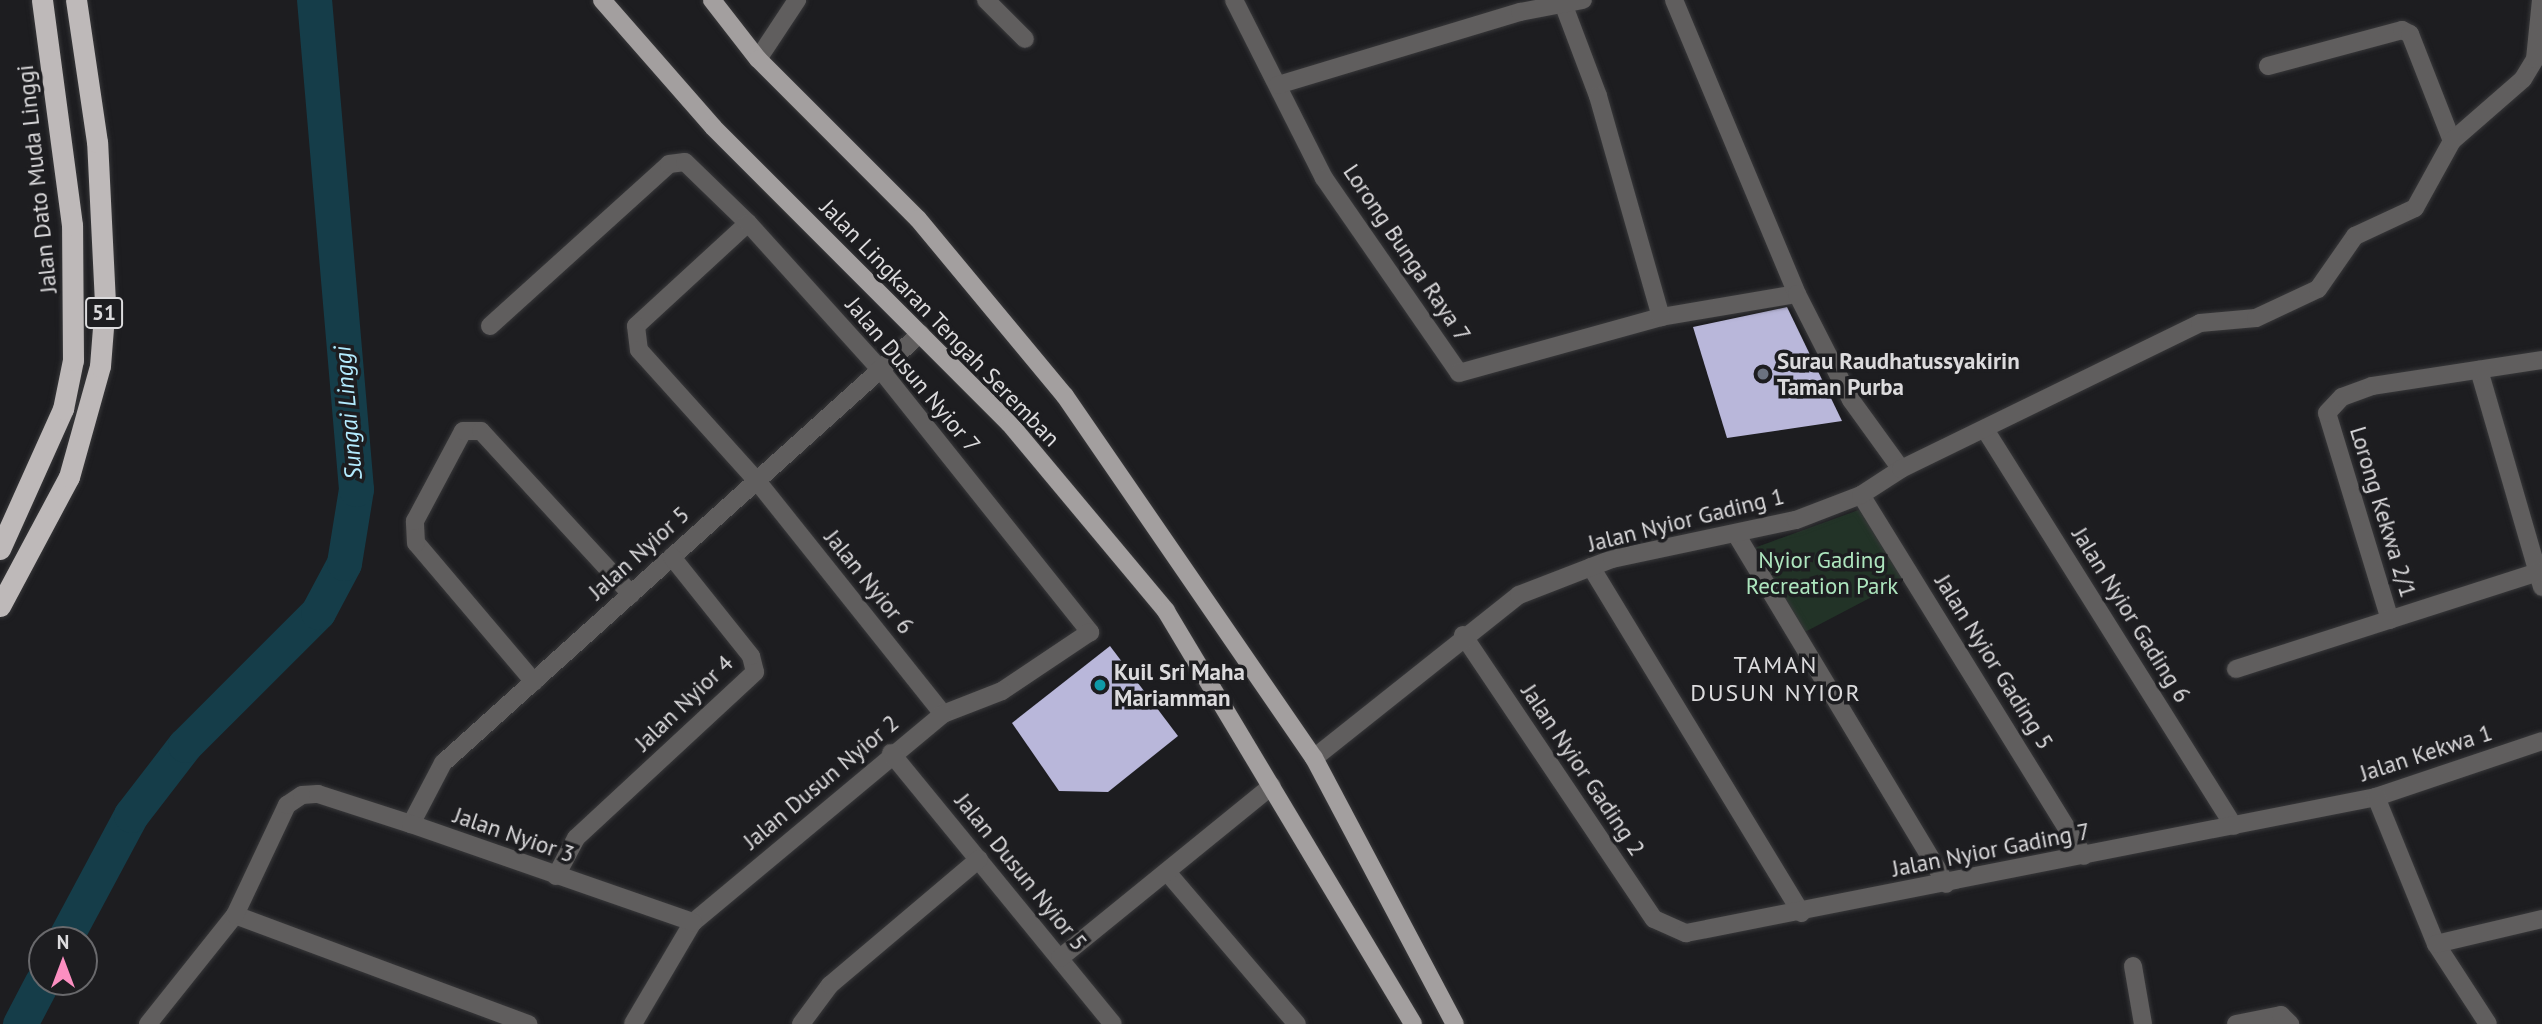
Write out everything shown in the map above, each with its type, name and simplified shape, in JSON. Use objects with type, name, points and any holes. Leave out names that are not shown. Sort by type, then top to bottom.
[{"type":"highway","name":"Jalan Dato Muda Linggi","points":[[0,549],[63,409],[73,360],[72,225],[42,0]]},
{"type":"highway","name":"51","points":[[0,606],[69,477],[100,366],[104,303],[97,142],[76,0]]},
{"type":"main road","name":"Jalan Lingkaran Tengah Seremban","points":[[602,0],[713,127],[1009,423],[1166,611],[1413,1024]]},
{"type":"main road","name":"Jalan Lingkaran Tengah Seremban","points":[[712,0],[758,59],[918,219],[1065,396],[1314,758],[1455,1024]]},
{"type":"street","points":[[758,59],[797,0]]},
{"type":"street","points":[[986,0],[1025,39]]},
{"type":"street","name":"Lorong Bunga Raya 7","points":[[1234,0],[1324,178],[1459,373],[1661,317],[1797,294]]},
{"type":"street","points":[[1278,85],[1516,6],[1564,5],[1583,0]]},
{"type":"street","points":[[1674,0],[1797,294],[1852,400],[1901,469]]},
{"type":"street","points":[[2268,66],[2402,30],[2410,34],[2452,141],[2524,79],[2535,59],[2541,0]]},
{"type":"street","points":[[1564,5],[1598,96],[1661,317]]},
{"type":"street","name":"Jalan Nyior Gading 1","points":[[1314,758],[1463,635],[1519,595],[1591,567],[1796,520],[1861,495],[1901,469],[1986,431],[2200,323],[2256,317],[2318,289],[2355,236],[2415,208],[2452,141]]},
{"type":"street","name":"Jalan Dusun Nyior 7","points":[[490,326],[670,164],[685,162],[748,223],[880,369],[1090,632]]},
{"type":"street","name":"Jalan Nyior 6","points":[[748,223],[636,326],[639,350],[757,481],[943,713]]},
{"type":"street","name":"Jalan Nyior 5","points":[[411,824],[443,763],[920,334]]},
{"type":"street","points":[[2236,669],[2390,620],[2540,577],[2479,370],[2542,360]]},
{"type":"street","name":"Lorong Kekwa 2/1","points":[[2390,620],[2327,413],[2342,397],[2372,386],[2479,370]]},
{"type":"street","points":[[534,682],[416,542],[415,521],[458,436],[471,428],[481,430],[631,594]]},
{"type":"street","name":"Jalan Nyior Gading 6","points":[[1986,431],[2234,825]]},
{"type":"street","name":"Jalan Nyior Gading 5","points":[[1861,495],[2084,856]]},
{"type":"street","points":[[1736,534],[1946,884]]},
{"type":"street","name":"Jalan Nyior 4","points":[[556,876],[576,838],[755,671],[751,656],[672,556]]},
{"type":"street","points":[[1591,567],[1801,913]]},
{"type":"street","name":"Jalan Dusun Nyior 2","points":[[633,1024],[693,922],[891,753],[943,713],[1002,691],[1090,632]]},
{"type":"street","name":"Jalan Nyior Gading 2","points":[[1463,635],[1654,919],[1667,929]]},
{"type":"street","name":"Jalan Kekwa 1","points":[[2325,807],[2376,797],[2542,741]]},
{"type":"street","name":"Jalan Dusun Nyior 5","points":[[891,753],[1113,1024]]},
{"type":"street","points":[[1060,958],[1272,786]]},
{"type":"street","name":"Jalan Nyior 3","points":[[234,915],[287,805],[302,795],[318,794],[693,922]]},
{"type":"street","points":[[2376,797],[2436,944],[2487,1024]]},
{"type":"street","name":"Jalan Nyior Gading 7","points":[[1667,929],[1686,933],[1801,913],[2325,807]]},
{"type":"street","points":[[801,1024],[830,985],[979,859]]},
{"type":"street","points":[[1167,872],[1297,1024]]},
{"type":"street","points":[[148,1024],[234,915],[528,1024]]},
{"type":"street","points":[[2436,944],[2542,919]]},
{"type":"street","points":[[2133,966],[2143,1024]]},
{"type":"street","points":[[2236,1024],[2281,1015],[2290,1024]]},
{"type":"green space","name":"Nyior Gading Recreation Park","points":[[1864,508],[1906,579],[1805,632],[1754,548]]},
{"type":"building","name":"Surau Raudhatussyakirin Taman Purba","points":[[1787,307],[1842,421],[1727,438],[1693,327]]},
{"type":"building","name":"Kuil Sri Maha Mariamman","points":[[1110,646],[1178,736],[1108,792],[1059,791],[1012,723]]},
{"type":"waterway","name":"Sungai Linggi","points":[[72,926],[131,815],[185,745],[318,612],[344,563],[356,489],[314,0]]},
{"type":"waterway","name":"Sungai Linggi","points":[[20,1024],[35,996]]},
{"type":"place","name":"Surau Raudhatussyakirin Taman Purba","points":[[1763,374]]},
{"type":"place","name":"Kuil Sri Maha Mariamman","points":[[1100,685]]},
{"type":"district","name":"TAMAN DUSUN NYIOR","points":[[1776,679]]}]
